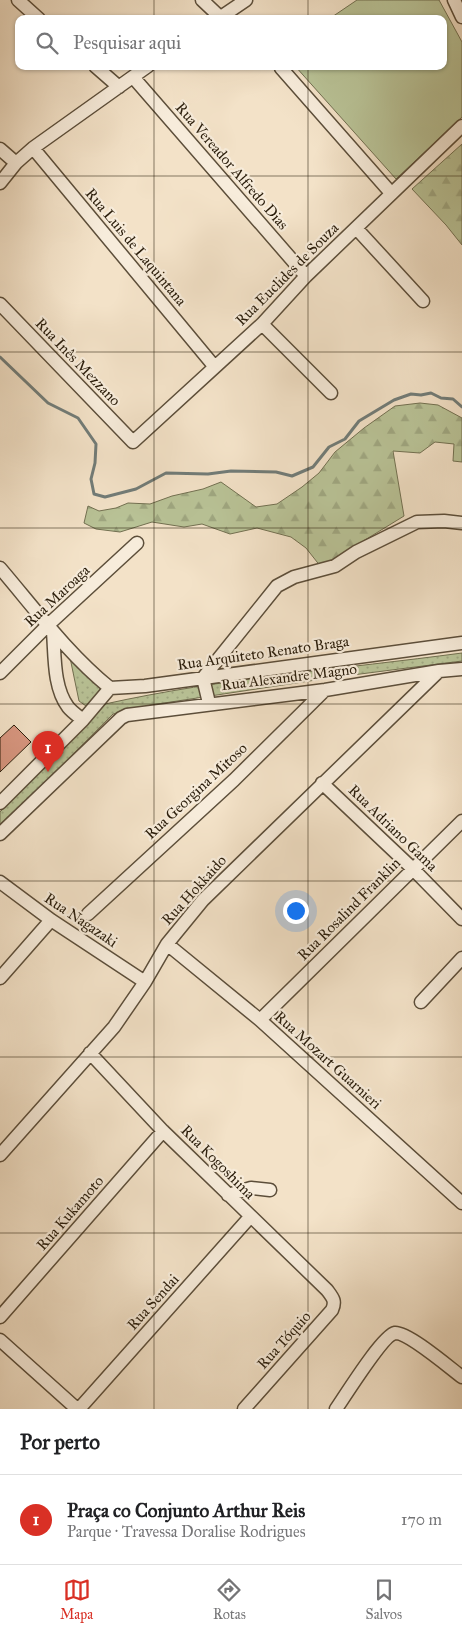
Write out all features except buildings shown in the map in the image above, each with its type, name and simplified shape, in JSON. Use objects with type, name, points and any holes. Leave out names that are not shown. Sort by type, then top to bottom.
[{"type":"street","points":[[18,0],[35,15]]},
{"type":"street","points":[[202,0],[216,15]]},
{"type":"street","points":[[224,15],[246,0]]},
{"type":"street","points":[[456,1],[462,17]]},
{"type":"street","points":[[100,70],[119,87]]},
{"type":"street","points":[[0,183],[16,163],[32,148],[142,70]]},
{"type":"street","points":[[283,70],[391,193]]},
{"type":"street","name":"Rua Vereador Alfredo Dias","points":[[132,77],[306,276]]},
{"type":"street","name":"Rua Euclides de Souza","points":[[133,442],[262,324],[306,276],[462,126]]},
{"type":"street","name":"Rua Luis de Laquintana","points":[[32,148],[214,366]]},
{"type":"street","points":[[0,149],[16,163]]},
{"type":"street","points":[[356,228],[423,301]]},
{"type":"street","name":"Rua Inês Mezzano","points":[[0,304],[133,442]]},
{"type":"street","points":[[262,324],[331,394]]},
{"type":"street","points":[[209,704],[203,678],[270,594],[283,582],[294,577],[335,566],[356,552],[417,522],[444,521],[462,523]]},
{"type":"street","name":"Rua Maroaga","points":[[0,673],[51,628],[137,543]]},
{"type":"street","points":[[0,568],[51,628],[110,688],[82,720],[0,803]]},
{"type":"street","points":[[51,628],[57,676],[62,695],[70,710],[82,720]]},
{"type":"street","name":"Rua Arquiteto Renato Braga","points":[[110,688],[145,686],[462,643]]},
{"type":"street","name":"Rua Alexandre Magno","points":[[0,834],[121,718],[127,715],[325,690],[439,671],[462,669]]},
{"type":"street","name":"Rua Hokkaido","points":[[0,1156],[114,1027],[168,944],[203,900],[439,671]]},
{"type":"street","name":"Rua Georgina Mitoso","points":[[88,914],[234,780],[325,690]]},
{"type":"street","name":"Rua Adriano Gama","points":[[322,783],[413,869],[462,919]]},
{"type":"street","name":"Rua Rosalind Franklin","points":[[260,1020],[462,821]]},
{"type":"street","name":"Rua Nagazaki","points":[[0,882],[51,920],[145,982]]},
{"type":"street","points":[[0,978],[51,920]]},
{"type":"street","name":"Rua Mozart Guarnieri","points":[[168,944],[260,1020],[462,1203]]},
{"type":"street","points":[[421,1002],[462,958]]},
{"type":"street","name":"Rua Kogoshima","points":[[90,1053],[163,1131],[250,1217],[328,1290]]},
{"type":"street","name":"Rua Kukamoto","points":[[0,1317],[163,1131]]},
{"type":"street","points":[[228,1195],[251,1188],[270,1190]]},
{"type":"street","name":"Rua Sendai","points":[[78,1409],[250,1217]]},
{"type":"street","name":"Rua Tóquio","points":[[244,1409],[332,1310],[335,1304],[334,1299],[328,1290]]},
{"type":"street","points":[[336,1409],[378,1348],[388,1336],[394,1333],[402,1334],[412,1340],[462,1377]]},
{"type":"street","points":[[0,1340],[78,1409]]},
{"type":"green space","points":[[357,0],[439,0],[462,42],[462,117],[396,179],[299,70],[447,70],[447,15],[335,15]]},
{"type":"green space","points":[[462,144],[462,245],[412,189]]},
{"type":"green space","points":[[420,403],[438,405],[462,418],[462,462],[453,461],[454,444],[435,442],[420,453],[393,451],[404,516],[321,567],[306,548],[291,537],[257,528],[230,534],[202,524],[184,527],[152,522],[120,532],[96,529],[84,523],[88,506],[99,511],[116,508],[128,503],[150,504],[221,482],[256,507],[277,504],[319,473],[335,452],[395,406]]},
{"type":"green space","points":[[68,648],[100,686],[98,704],[193,687],[462,653],[462,661],[329,678],[151,705],[113,714],[0,828],[0,812],[81,731],[93,707],[86,706],[79,701]]},
{"type":"waterway","points":[[0,357],[48,403],[78,418],[96,444],[95,463],[91,479],[94,494],[105,497],[136,489],[166,473],[276,472],[292,476],[313,467],[329,447],[345,439],[359,421],[394,400],[411,394],[431,393],[441,398],[453,399],[462,407]]},
{"type":"place","name":"Praça co Conjunto Arthur Reis","points":[[48,772]]}]
